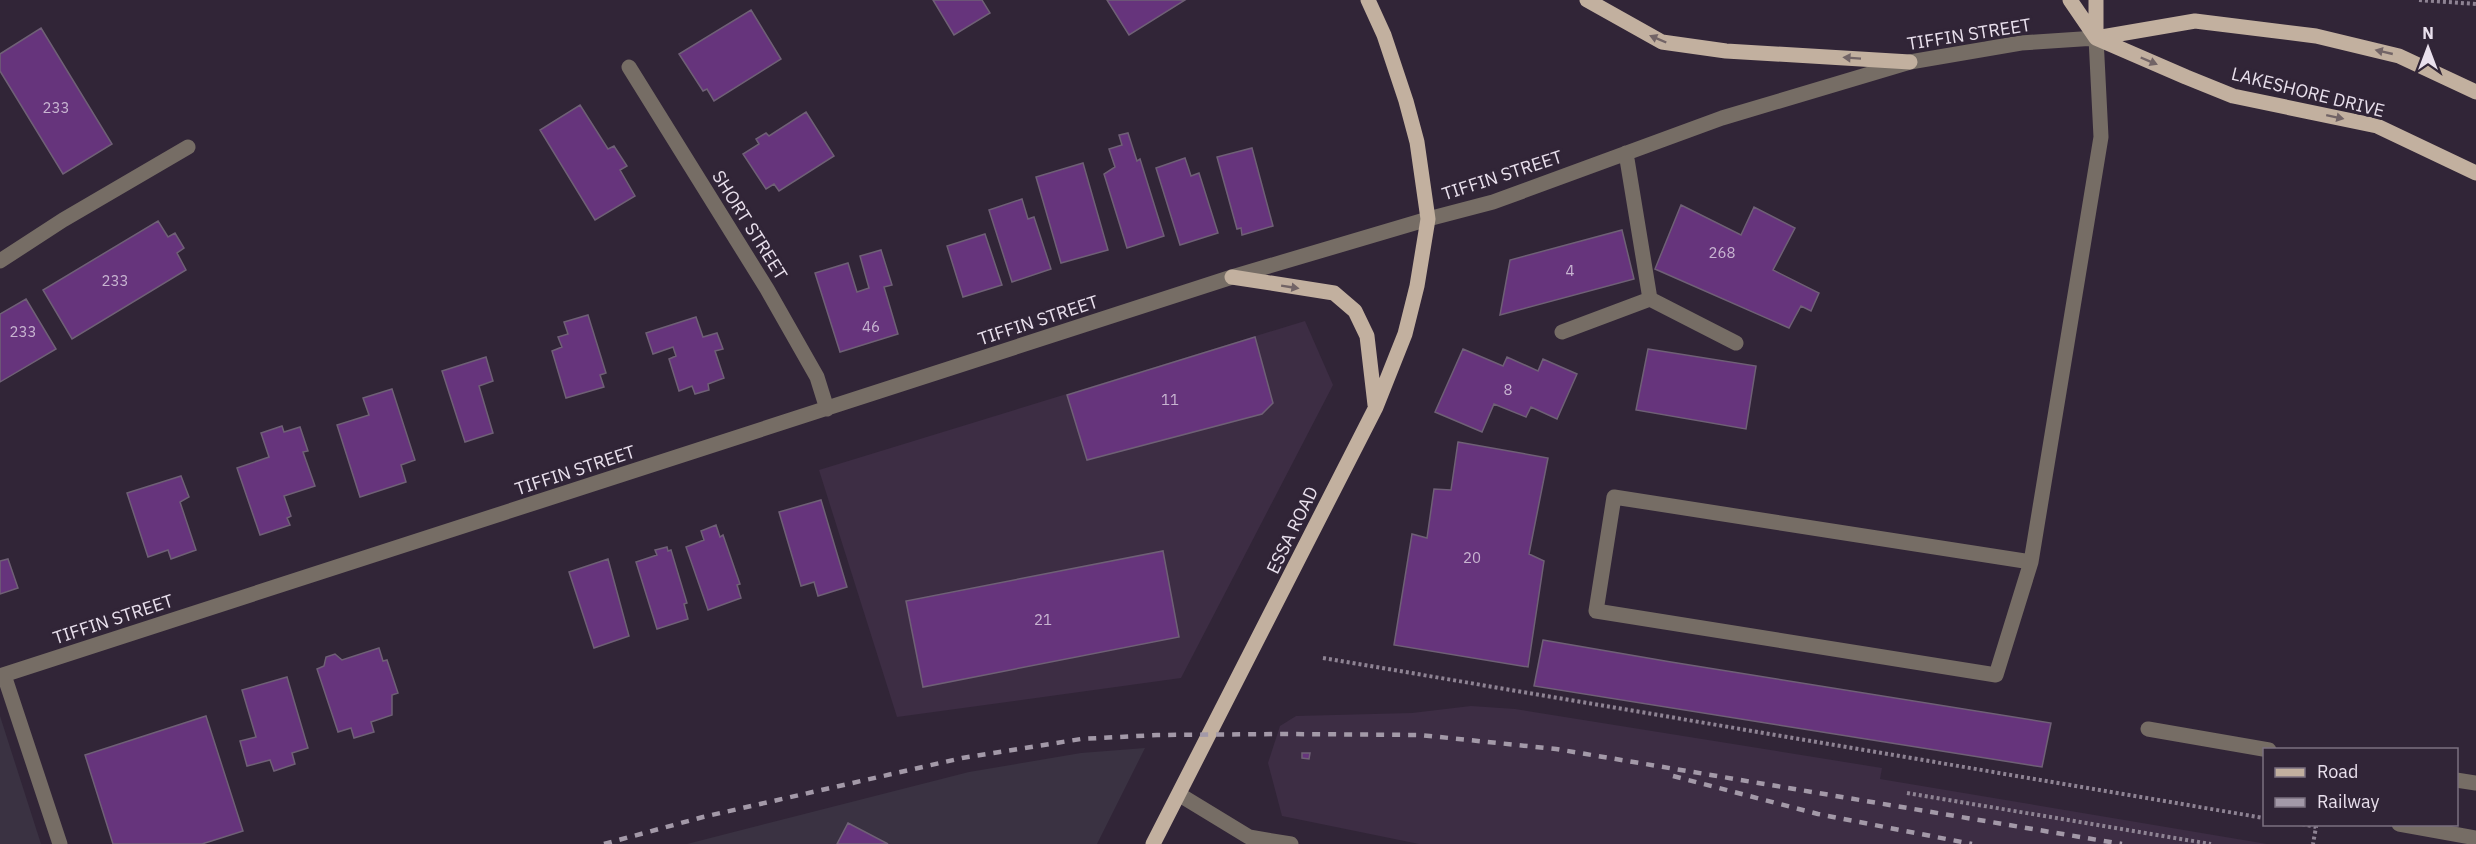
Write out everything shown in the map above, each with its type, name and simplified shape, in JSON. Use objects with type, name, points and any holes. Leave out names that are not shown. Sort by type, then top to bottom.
[{"type":"main road","name":"ESSA ROAD","points":[[1153,844],[1376,407],[1406,334],[1428,219],[1417,142],[1409,111],[1384,35],[1368,0]]},
{"type":"main road","points":[[1587,0],[1662,42],[1726,51],[1910,62]]},
{"type":"main road","points":[[2070,0],[2096,38]]},
{"type":"main road","points":[[2096,0],[2096,38]]},
{"type":"main road","points":[[2096,38],[2195,21],[2316,36],[2398,56],[2476,92]]},
{"type":"main road","name":"LAKESHORE DRIVE","points":[[2096,38],[2233,96],[2377,126],[2476,173]]},
{"type":"main road","points":[[1232,277],[1334,293],[1355,311],[1367,336],[1376,407]]},
{"type":"street","name":"TIFFIN STREET","points":[[2,675],[1232,277],[1493,202],[1722,118],[1910,62],[2021,43],[2096,38]]},
{"type":"street","points":[[2031,562],[1614,497],[1596,611],[1996,675],[2031,562],[2101,137],[2096,38]]},
{"type":"street","name":"SHORT STREET","points":[[628,67],[767,289],[817,377],[827,409]]},
{"type":"street","points":[[0,261],[63,220],[188,147]]},
{"type":"street","points":[[1626,153],[1650,299]]},
{"type":"street","points":[[1562,332],[1650,299],[1736,343]]},
{"type":"street","points":[[2,675],[60,844]]},
{"type":"street","points":[[2148,729],[2263,749]]},
{"type":"street","points":[[2458,780],[2476,783]]},
{"type":"street","points":[[1179,795],[1249,837],[1292,844]]},
{"type":"street","points":[[2405,826],[2476,838]]},
{"type":"path","points":[[2419,0],[2476,4]]},
{"type":"path","points":[[1323,658],[2263,818]]},
{"type":"path","points":[[1907,793],[2211,844]]},
{"type":"path","points":[[2309,826],[2316,827],[2313,844]]},
{"type":"shaded area","points":[[1305,321],[1333,385],[1181,678],[897,717],[819,470]]},
{"type":"shaded area","points":[[1471,706],[1515,709],[1882,768],[1880,779],[2267,844],[1419,844],[1282,816],[1268,763],[1280,726],[1296,716],[1412,713]]},
{"type":"shaded area","points":[[0,716],[41,844],[0,844]]},
{"type":"shaded area","points":[[1145,748],[1097,844],[687,844],[969,772],[1081,753]]},
{"type":"building","points":[[933,0],[982,0],[990,13],[954,35]]},
{"type":"building","points":[[1107,0],[1185,0],[1129,35]]},
{"type":"building","points":[[751,10],[781,59],[714,101],[707,89],[703,91],[679,54]]},
{"type":"building","points":[[41,28],[112,144],[63,174],[0,71],[0,54]]},
{"type":"building","points":[[580,105],[608,149],[614,146],[627,166],[620,170],[635,196],[595,220],[540,130]]},
{"type":"building","points":[[806,112],[834,156],[779,191],[774,184],[766,189],[743,154],[759,144],[756,139],[766,133],[769,136]]},
{"type":"building","points":[[1128,133],[1137,161],[1140,159],[1164,236],[1127,248],[1104,174],[1115,167],[1109,149],[1122,145],[1119,135]]},
{"type":"building","points":[[1252,148],[1273,226],[1242,235],[1241,228],[1237,229],[1217,157]]},
{"type":"building","points":[[1185,158],[1191,176],[1199,173],[1218,233],[1180,245],[1156,168]]},
{"type":"building","points":[[1083,163],[1108,250],[1061,263],[1036,177]]},
{"type":"building","points":[[1022,199],[1028,219],[1034,217],[1051,269],[1012,282],[989,210]]},
{"type":"building","points":[[1681,205],[1741,235],[1754,207],[1795,228],[1773,270],[1819,293],[1811,311],[1801,306],[1789,328],[1655,269]]},
{"type":"building","points":[[158,221],[168,237],[175,233],[184,248],[177,253],[186,270],[72,339],[43,290]]},
{"type":"building","points":[[1622,230],[1634,279],[1500,315],[1510,260]]},
{"type":"building","points":[[985,234],[1002,285],[963,297],[947,246]]},
{"type":"building","points":[[881,250],[892,285],[884,287],[898,334],[840,352],[815,273],[848,263],[857,292],[869,288],[860,256]]},
{"type":"building","points":[[26,299],[56,349],[0,382],[0,314]]},
{"type":"building","points":[[588,315],[606,373],[600,375],[604,387],[566,398],[552,351],[562,347],[558,337],[568,334],[564,322]]},
{"type":"building","points":[[696,317],[703,337],[717,333],[723,349],[715,351],[724,378],[708,384],[709,390],[695,394],[692,386],[679,391],[669,359],[676,356],[673,347],[653,354],[646,333]]},
{"type":"building","points":[[1255,337],[1273,403],[1262,414],[1087,460],[1067,395]]},
{"type":"building","points":[[1463,349],[1503,366],[1507,357],[1538,371],[1543,359],[1577,374],[1557,419],[1531,407],[1526,417],[1494,404],[1482,432],[1435,412]]},
{"type":"building","points":[[1648,349],[1756,366],[1746,429],[1636,410]]},
{"type":"building","points":[[486,357],[493,381],[479,386],[493,433],[465,442],[442,371]]},
{"type":"building","points":[[392,389],[415,460],[401,465],[406,482],[360,497],[337,425],[369,415],[363,398]]},
{"type":"building","points":[[282,426],[284,432],[300,427],[308,451],[303,452],[315,486],[284,496],[291,516],[287,518],[290,525],[260,535],[237,468],[269,457],[261,433]]},
{"type":"building","points":[[1458,442],[1548,458],[1529,554],[1544,561],[1528,667],[1394,645],[1412,534],[1427,538],[1434,489],[1451,490]]},
{"type":"building","points":[[181,476],[189,497],[180,502],[196,550],[171,559],[168,550],[148,557],[127,493]]},
{"type":"building","points":[[821,500],[847,587],[818,596],[814,582],[801,586],[779,512]]},
{"type":"building","points":[[716,525],[720,537],[723,535],[740,584],[737,585],[741,598],[708,610],[686,547],[704,540],[701,531]]},
{"type":"building","points":[[667,547],[668,551],[671,550],[687,603],[684,604],[688,619],[657,629],[636,562],[657,555],[655,550]]},
{"type":"building","points":[[1163,551],[1179,637],[923,687],[906,601]]},
{"type":"building","points":[[8,559],[18,588],[0,594],[0,561]]},
{"type":"building","points":[[608,559],[629,636],[594,648],[569,572]]},
{"type":"building","points":[[1543,640],[2051,723],[2042,767],[1534,686]]},
{"type":"building","points":[[379,648],[383,661],[387,660],[398,693],[392,695],[392,715],[371,722],[374,732],[354,738],[351,728],[338,732],[317,669],[324,666],[326,657],[335,654],[342,660]]},
{"type":"building","points":[[287,677],[308,748],[292,753],[295,764],[274,771],[270,760],[247,766],[240,741],[256,737],[242,690]]},
{"type":"building","points":[[206,716],[243,831],[202,844],[113,844],[85,755]]},
{"type":"building","points":[[1302,753],[1310,753],[1309,759],[1302,758]]},
{"type":"building","points":[[848,823],[888,844],[837,844]]},
{"type":"railway","points":[[604,844],[703,817],[962,758],[1081,739],[1157,735],[1287,734],[1420,735],[1556,749],[2122,844]]},
{"type":"railway","points":[[1673,776],[1818,814],[1972,844]]}]
